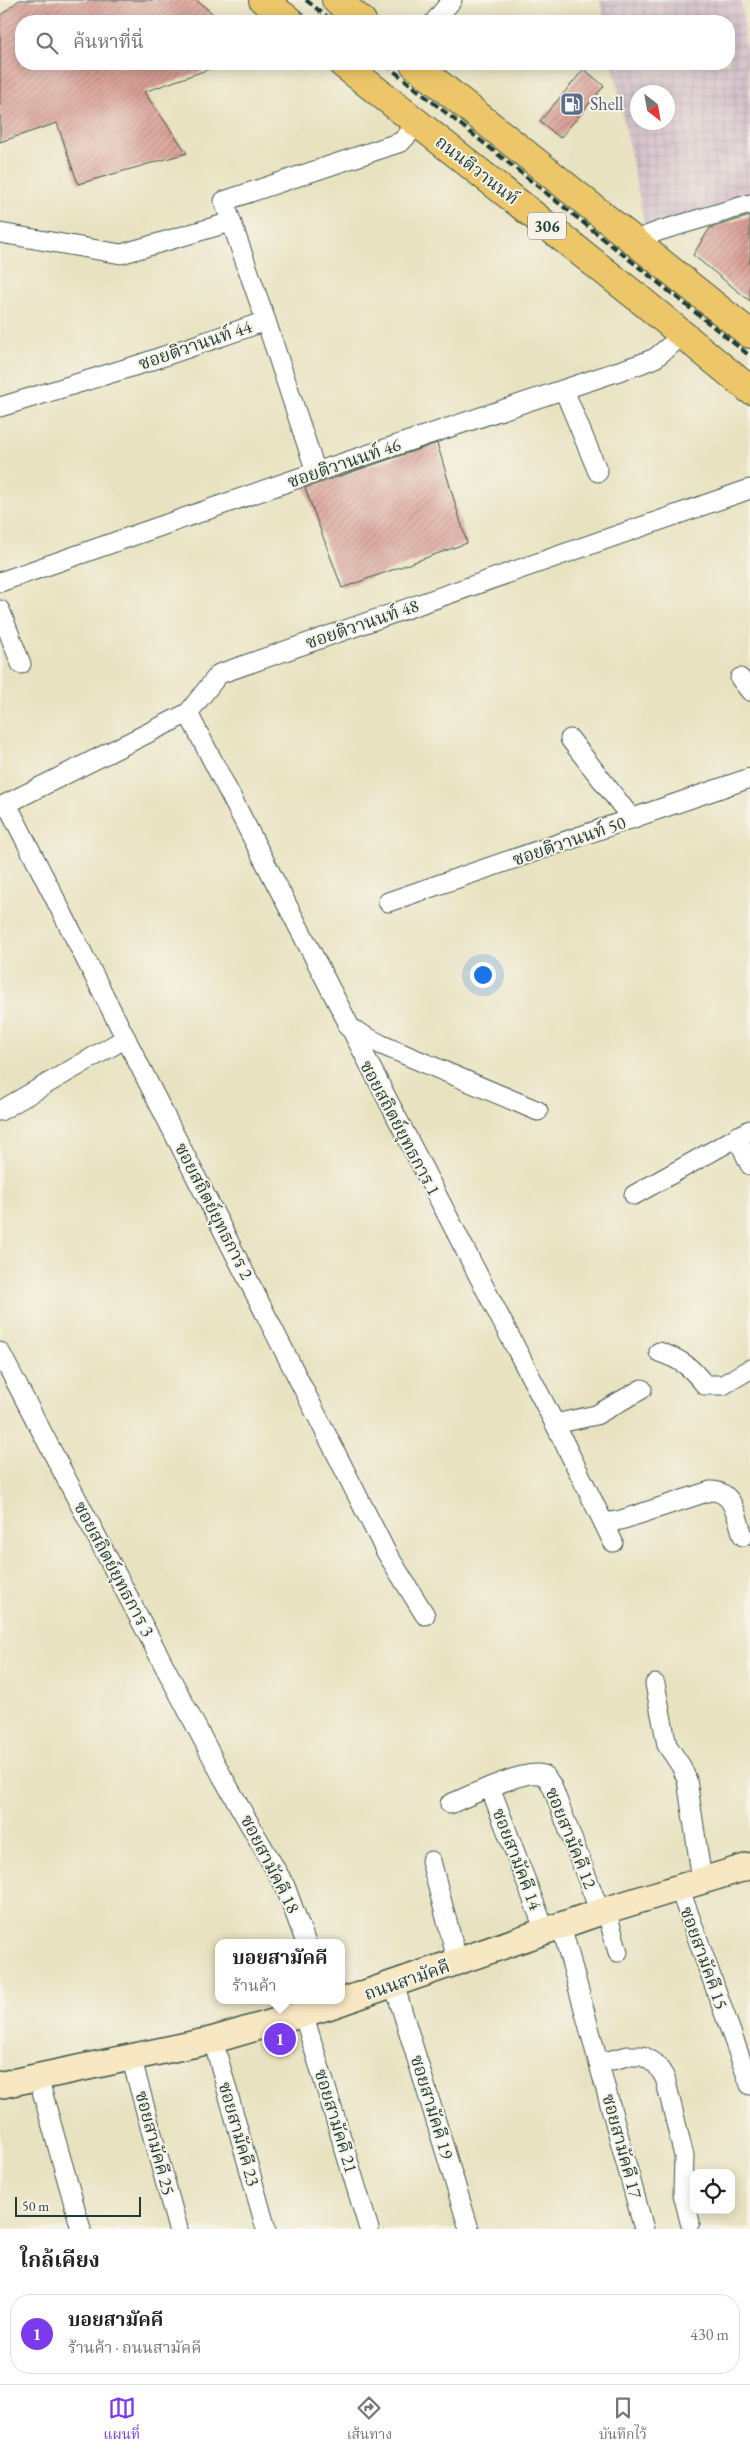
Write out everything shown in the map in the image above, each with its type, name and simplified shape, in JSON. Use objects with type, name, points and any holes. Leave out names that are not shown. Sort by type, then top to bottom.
[{"type":"main road","points":[[263,0],[282,15]]},
{"type":"main road","points":[[336,0],[355,15]]},
{"type":"main road","name":"ถนนติวานนท์","points":[[350,70],[637,297],[750,390]]},
{"type":"main road","name":"306","points":[[421,70],[750,334]]},
{"type":"main road","points":[[637,297],[665,265]]},
{"type":"main road","name":"ถนนสามัคคี","points":[[345,1998],[458,1963],[603,1911],[750,1866]]},
{"type":"main road","name":"ถนนสามัคคี","points":[[0,2085],[213,2040],[303,2013],[325,2004]]},
{"type":"street","points":[[440,15],[452,0]]},
{"type":"street","name":"ซอยติวานนท์ 44","points":[[0,407],[141,364],[266,321],[224,201],[401,142],[418,124]]},
{"type":"street","points":[[633,241],[659,231],[750,204]]},
{"type":"street","points":[[0,233],[121,254],[231,222]]},
{"type":"street","points":[[266,321],[316,472]]},
{"type":"street","name":"ซอยติวานนท์ 46","points":[[0,582],[316,472],[655,358],[683,335]]},
{"type":"street","points":[[564,390],[598,472]]},
{"type":"street","name":"ซอยติวานนท์ 48","points":[[3,806],[188,713],[204,690],[219,674],[750,489]]},
{"type":"street","points":[[0,610],[21,664]]},
{"type":"street","name":"ซอยสถิตย์ยุทธการ 1","points":[[188,713],[348,1028],[555,1424],[613,1542]]},
{"type":"street","points":[[570,739],[632,819]]},
{"type":"street","name":"ซอยติวานนท์ 50","points":[[388,902],[750,778]]},
{"type":"street","name":"ซอยสถิตย์ยุทธการ 2","points":[[3,806],[126,1038],[386,1552],[425,1616]]},
{"type":"street","points":[[348,1028],[382,1045],[538,1111]]},
{"type":"street","points":[[0,1111],[126,1038]]},
{"type":"street","points":[[634,1195],[743,1133],[750,1165]]},
{"type":"street","name":"ซอยสถิตย์ยุทธการ 3","points":[[0,1352],[229,1786]]},
{"type":"street","points":[[659,1352],[681,1359],[705,1385],[722,1385],[750,1369]]},
{"type":"street","points":[[555,1424],[596,1415],[642,1389]]},
{"type":"street","points":[[604,1523],[620,1520],[710,1491],[719,1490],[729,1496],[743,1536]]},
{"type":"street","name":"ซอยสามัคคี 15","points":[[655,1684],[667,1745],[681,1766],[687,1780],[690,1883],[750,2086]]},
{"type":"street","name":"ซอยสามัคคี 12","points":[[450,1804],[490,1787],[526,1776],[538,1774],[546,1776],[552,1786],[603,1911]]},
{"type":"street","name":"ซอยสามัคคี 18","points":[[229,1786],[285,1886],[305,1939]]},
{"type":"street","name":"ซอยสามัคคี 14","points":[[490,1787],[553,1928]]},
{"type":"street","points":[[431,1861],[458,1963]]},
{"type":"street","points":[[603,1911],[618,1952]]},
{"type":"street","name":"ซอยสามัคคี 17","points":[[553,1928],[600,2063],[644,2229]]},
{"type":"street","name":"ซอยสามัคคี 19","points":[[394,1984],[469,2229]]},
{"type":"street","name":"ซอยสามัคคี 21","points":[[303,2013],[370,2229]]},
{"type":"street","name":"ซอยสามัคคี 23","points":[[213,2040],[266,2229]]},
{"type":"street","name":"ซอยสามัคคี 25","points":[[131,2056],[178,2229]]},
{"type":"street","points":[[600,2063],[628,2056],[643,2056],[657,2065],[665,2078],[684,2156],[683,2194],[690,2222]]},
{"type":"street","points":[[38,2078],[81,2229]]},
{"type":"shaded area","points":[[600,0],[741,0],[750,91],[750,196],[645,228],[614,70],[735,70],[735,15],[604,15]]},
{"type":"building","points":[[19,0],[196,0],[212,13],[210,15],[15,15],[15,70],[207,70],[144,92],[187,153],[78,184],[57,123],[0,142],[0,16]]},
{"type":"building","name":"Shell","points":[[583,70],[604,86],[560,138],[540,121]]},
{"type":"building","points":[[750,216],[750,301],[693,255],[710,228]]},
{"type":"building","points":[[437,443],[467,543],[342,588],[305,488]]},
{"type":"railway","points":[[306,0],[325,15]]},
{"type":"railway","points":[[392,70],[750,356]]},
{"type":"place","name":"Shell","points":[[572,104]]},
{"type":"place","name":"บอยสามัคคี","points":[[280,2039]]}]
